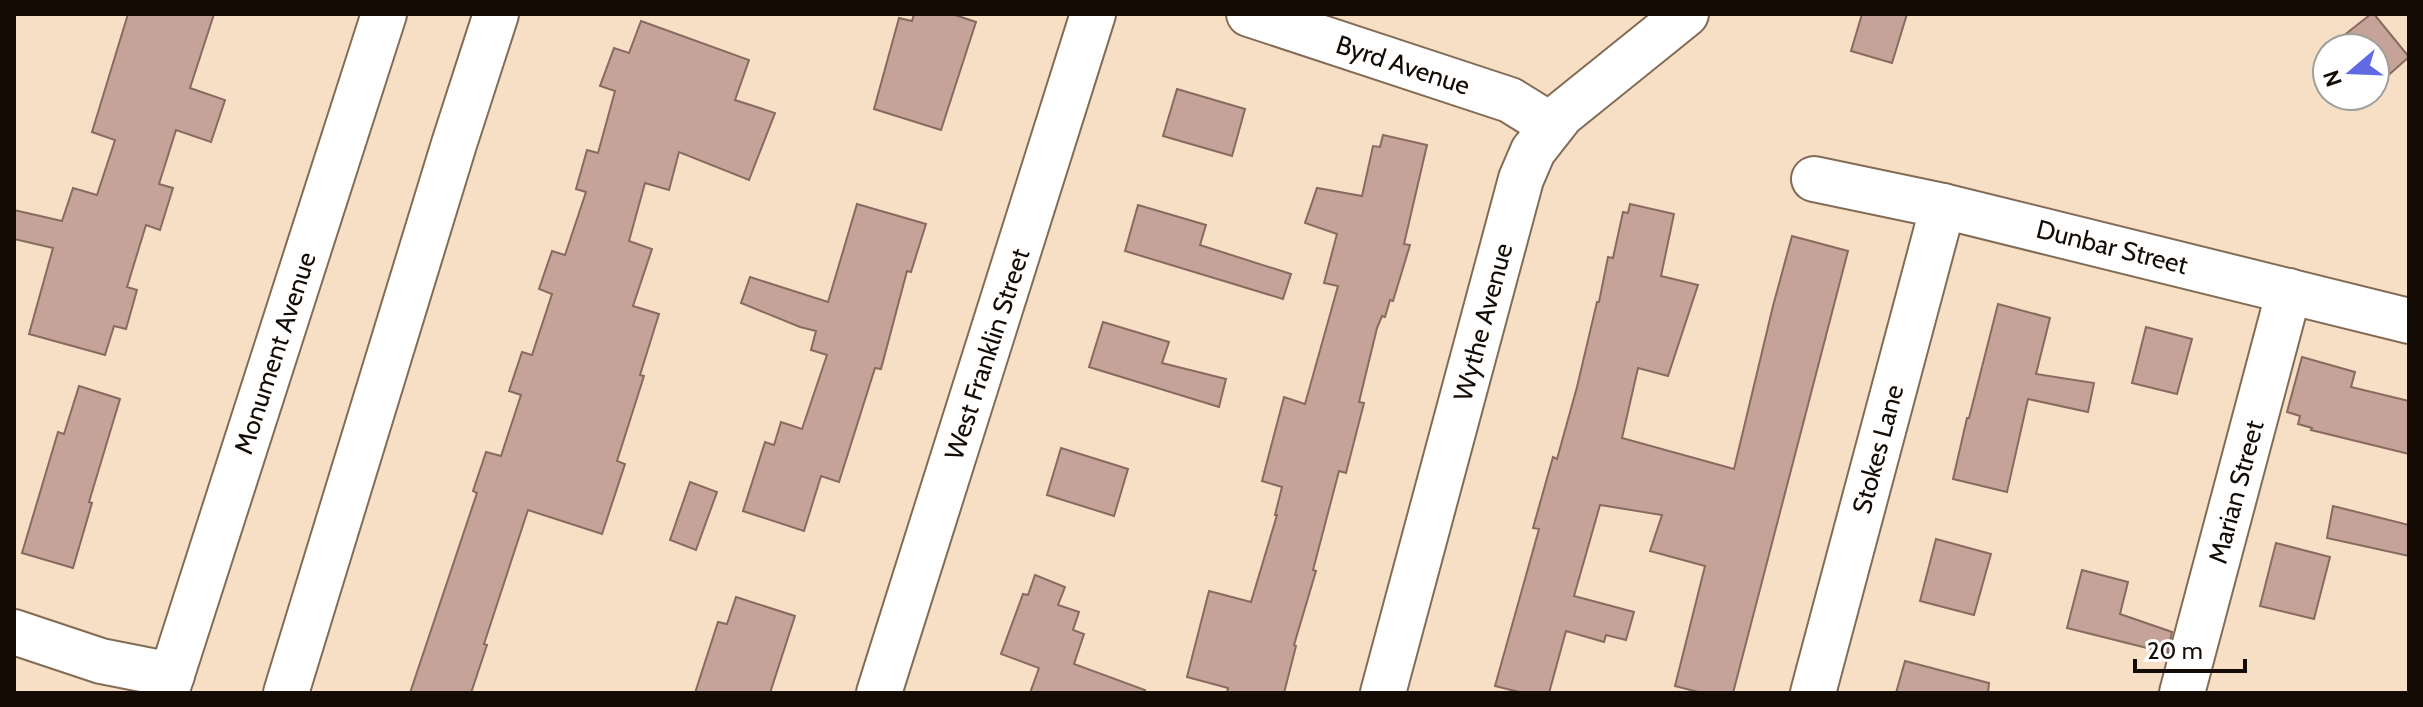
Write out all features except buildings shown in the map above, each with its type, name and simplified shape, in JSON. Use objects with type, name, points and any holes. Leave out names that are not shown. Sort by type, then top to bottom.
[{"type":"street","name":"Monument Avenue","points":[[169,684],[384,14]]},
{"type":"street","points":[[286,693],[496,14]]},
{"type":"street","name":"West Franklin Street","points":[[879,693],[1093,14]]},
{"type":"street","name":"Byrd Avenue","points":[[1249,14],[1510,100],[1552,126]]},
{"type":"street","name":"Wythe Avenue","points":[[1383,693],[1521,179],[1533,151],[1562,114],[1686,14]]},
{"type":"street","name":"Dunbar Street","points":[[1814,179],[1943,206],[2409,321]]},
{"type":"street","name":"Stokes Lane","points":[[1813,693],[1943,206]]},
{"type":"street","name":"Marian Street","points":[[2182,693],[2289,291]]},
{"type":"street","points":[[14,632],[169,684]]}]
